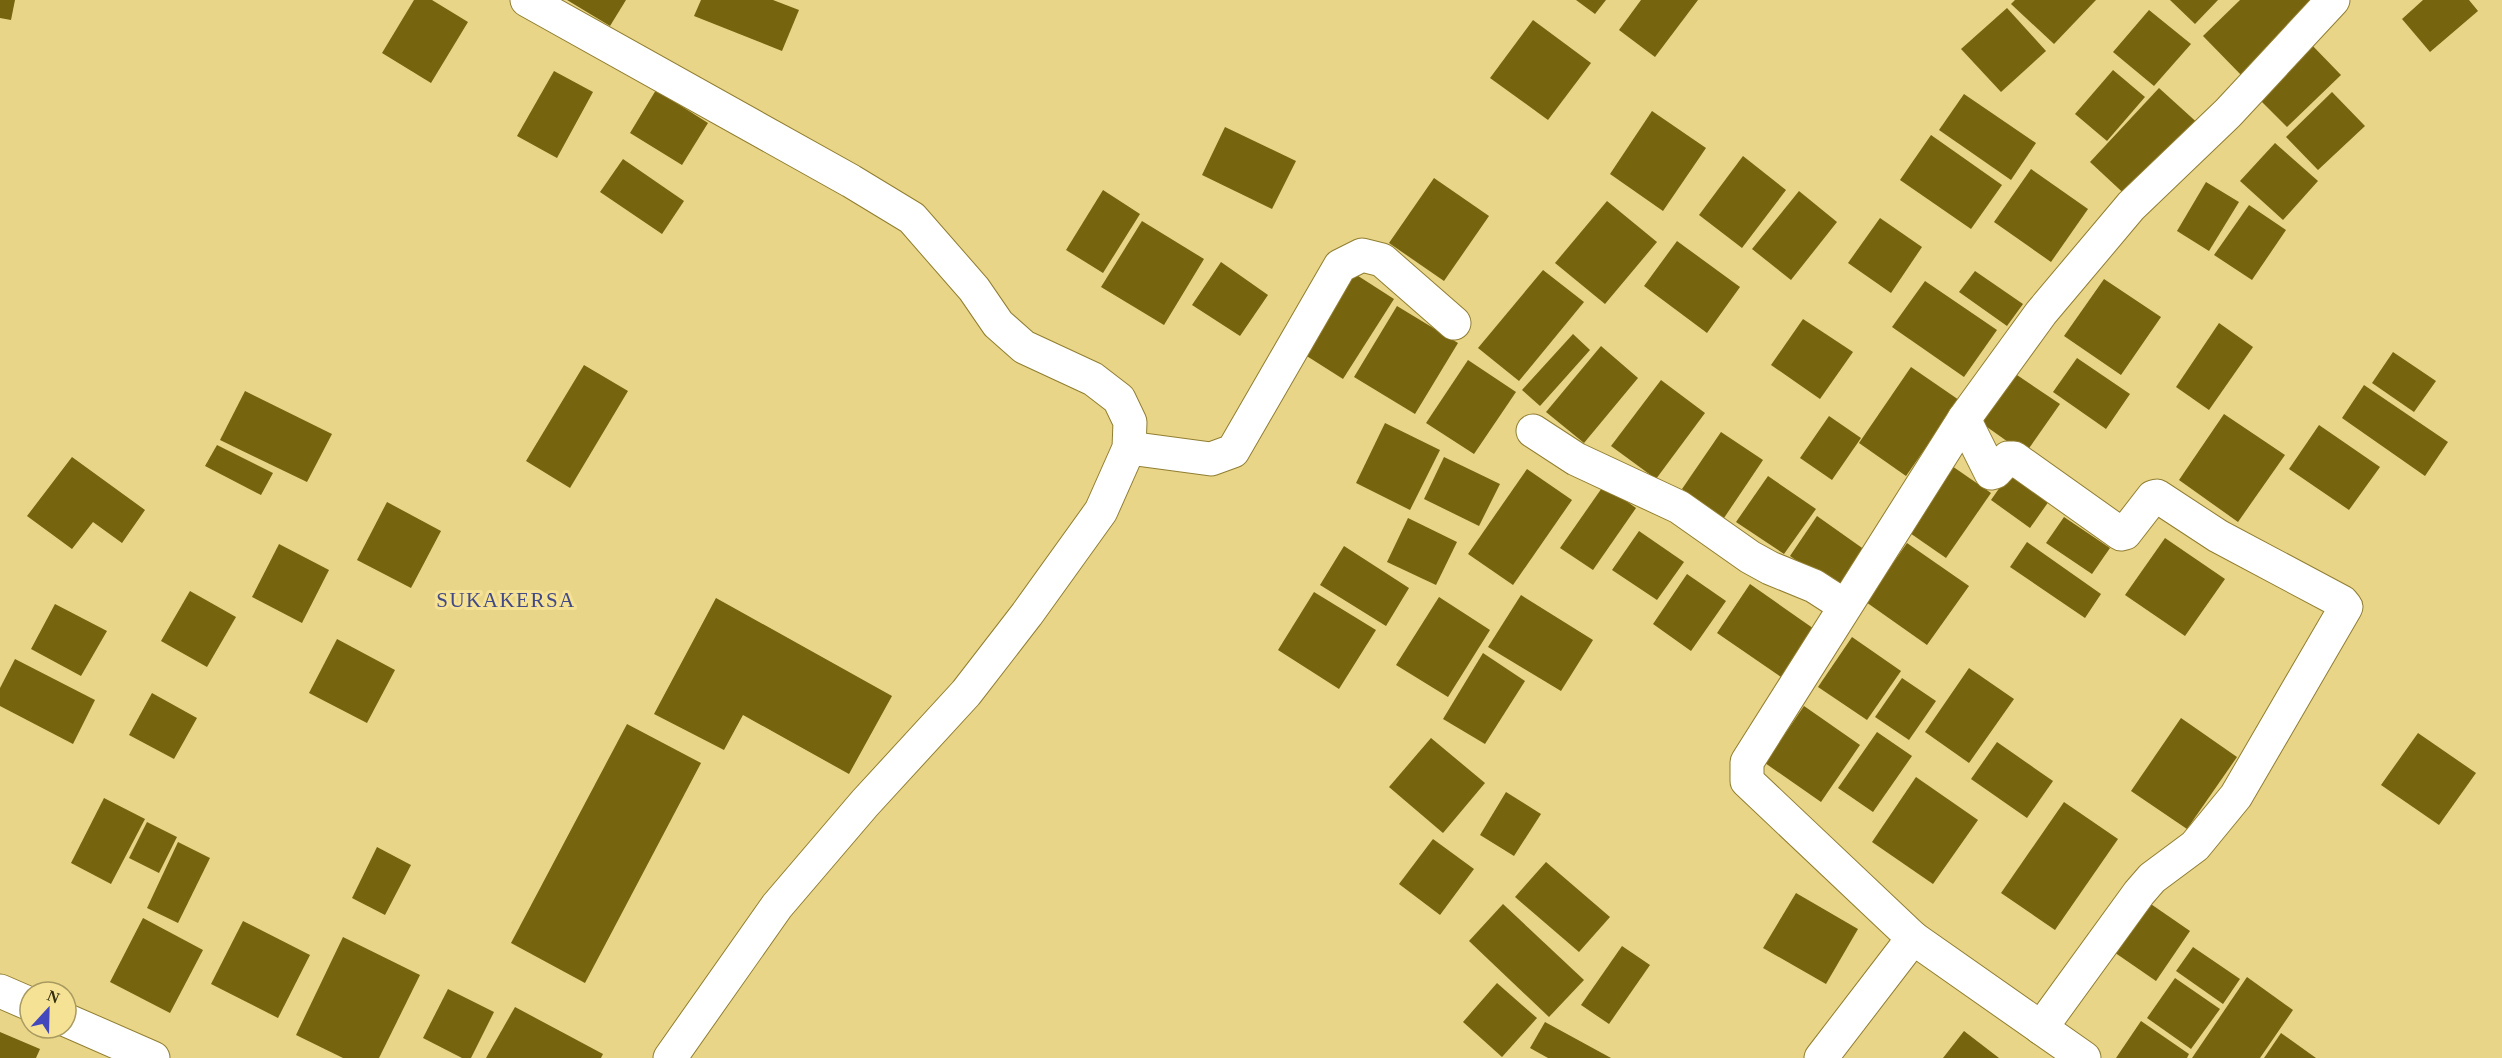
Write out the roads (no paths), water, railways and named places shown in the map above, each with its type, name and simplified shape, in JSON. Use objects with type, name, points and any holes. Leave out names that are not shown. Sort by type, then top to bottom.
[{"type":"street","points":[[527,0],[851,181],[912,218],[974,289],[998,324],[1024,347],[1093,379],[1119,399],[1130,422],[1129,448],[1101,511],[1027,614],[966,693],[865,803],[777,906],[670,1058]]},
{"type":"street","points":[[2084,1058],[1913,938],[1747,781],[1747,762],[1965,418],[2041,313],[2131,206],[2228,113],[2333,0]]},
{"type":"street","points":[[1129,448],[1210,459],[1233,451],[1340,266],[1362,255],[1382,261],[1454,323]]},
{"type":"street","points":[[1965,418],[1991,473],[1995,472],[2008,458],[2014,458],[2121,534],[2125,533],[2153,496],[2157,496],[2218,536],[2342,602],[2346,608],[2236,796],[2195,846],[2152,878],[2139,893],[2041,1028]]},
{"type":"street","points":[[1533,430],[1576,459],[1679,507],[1770,568],[1814,586],[1845,606]]},
{"type":"street","points":[[1821,1058],[1913,938]]},
{"type":"street","points":[[0,991],[18,999]]},
{"type":"street","points":[[78,1025],[153,1058]]},
{"type":"district","name":"SUKAKERSA","points":[[506,600]]}]
